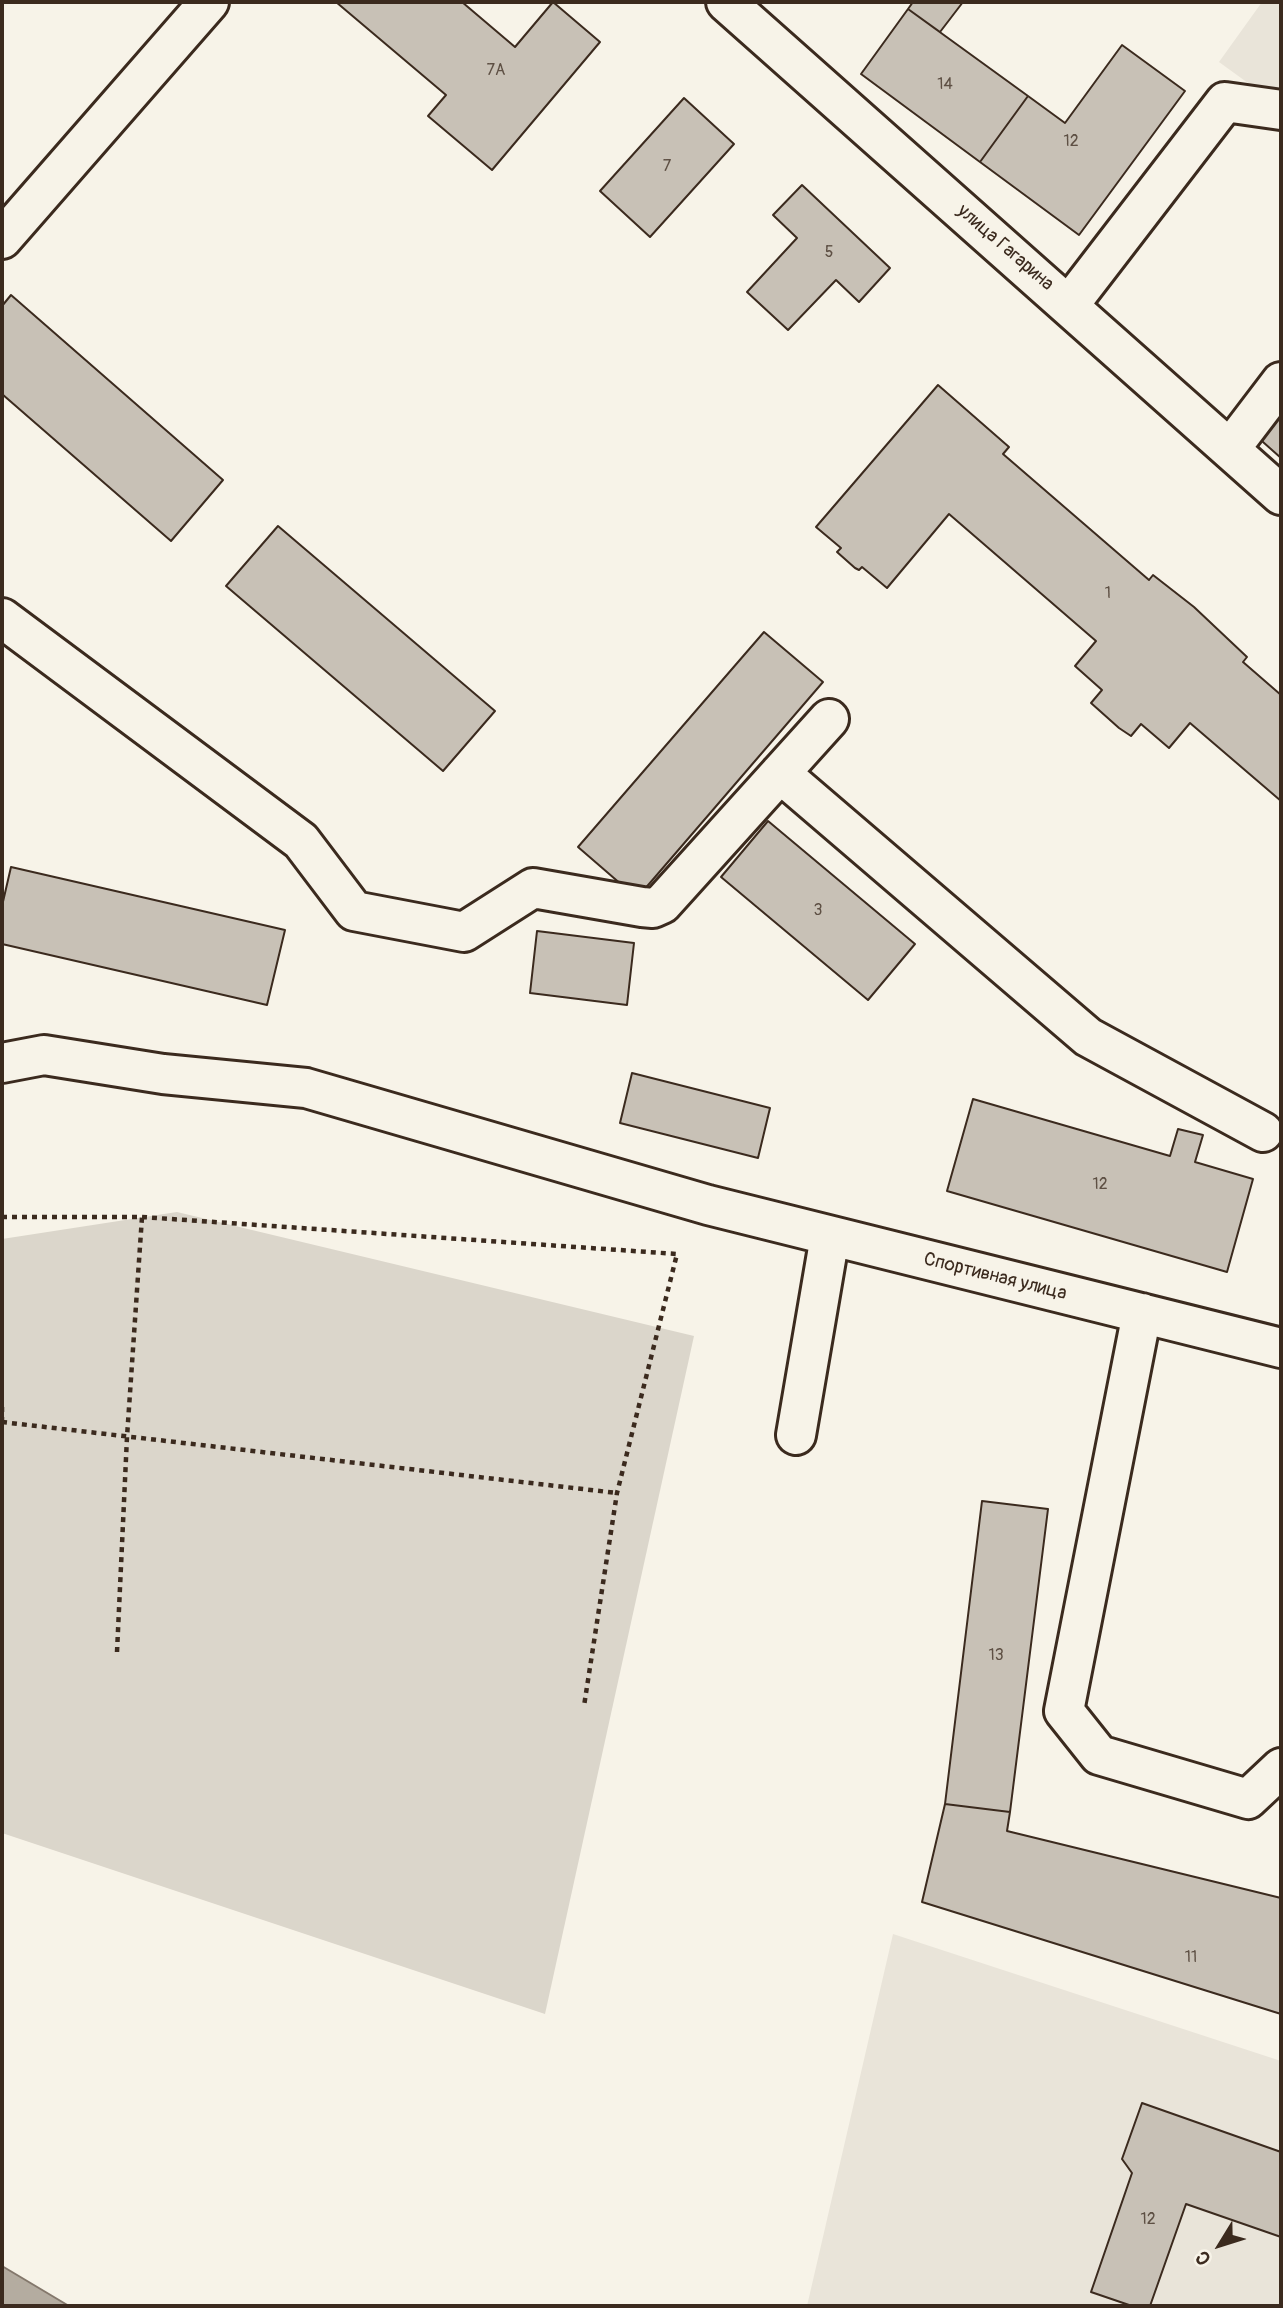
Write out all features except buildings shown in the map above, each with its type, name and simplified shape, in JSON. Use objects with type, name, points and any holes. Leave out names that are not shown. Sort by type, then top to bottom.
[{"type":"street","points":[[2,239],[209,2]]},
{"type":"street","name":"улица Гагарина","points":[[726,2],[1281,495]]},
{"type":"street","points":[[1069,305],[1225,102],[1281,110]]},
{"type":"street","points":[[1230,449],[1281,382]]},
{"type":"street","points":[[2,618],[301,841],[354,911],[464,932],[533,888],[653,908],[662,904],[829,719]]},
{"type":"street","points":[[780,773],[1088,1037],[1263,1132]]},
{"type":"street","name":"Спортивная улица","points":[[2,1063],[44,1055],[163,1074],[306,1088],[708,1205],[1281,1348]]},
{"type":"street","points":[[796,1435],[830,1236]]},
{"type":"street","points":[[1142,1313],[1064,1711],[1099,1755],[1248,1799],[1281,1768]]},
{"type":"path","points":[[2,1217],[142,1217],[677,1254],[617,1493],[584,1706]]},
{"type":"path","points":[[117,1652],[127,1437],[142,1217]]},
{"type":"path","points":[[2,1407],[2,1423],[617,1493]]},
{"type":"shaded area","points":[[1262,2],[1281,2],[1281,107],[1219,62]]},
{"type":"shaded area","points":[[177,1212],[694,1336],[545,2014],[2,1833],[2,1239]]},
{"type":"shaded area","points":[[893,1934],[1281,2061],[1281,2306],[807,2306]]},
{"type":"shaded area","points":[[2,2266],[69,2306],[2,2306]]}]
